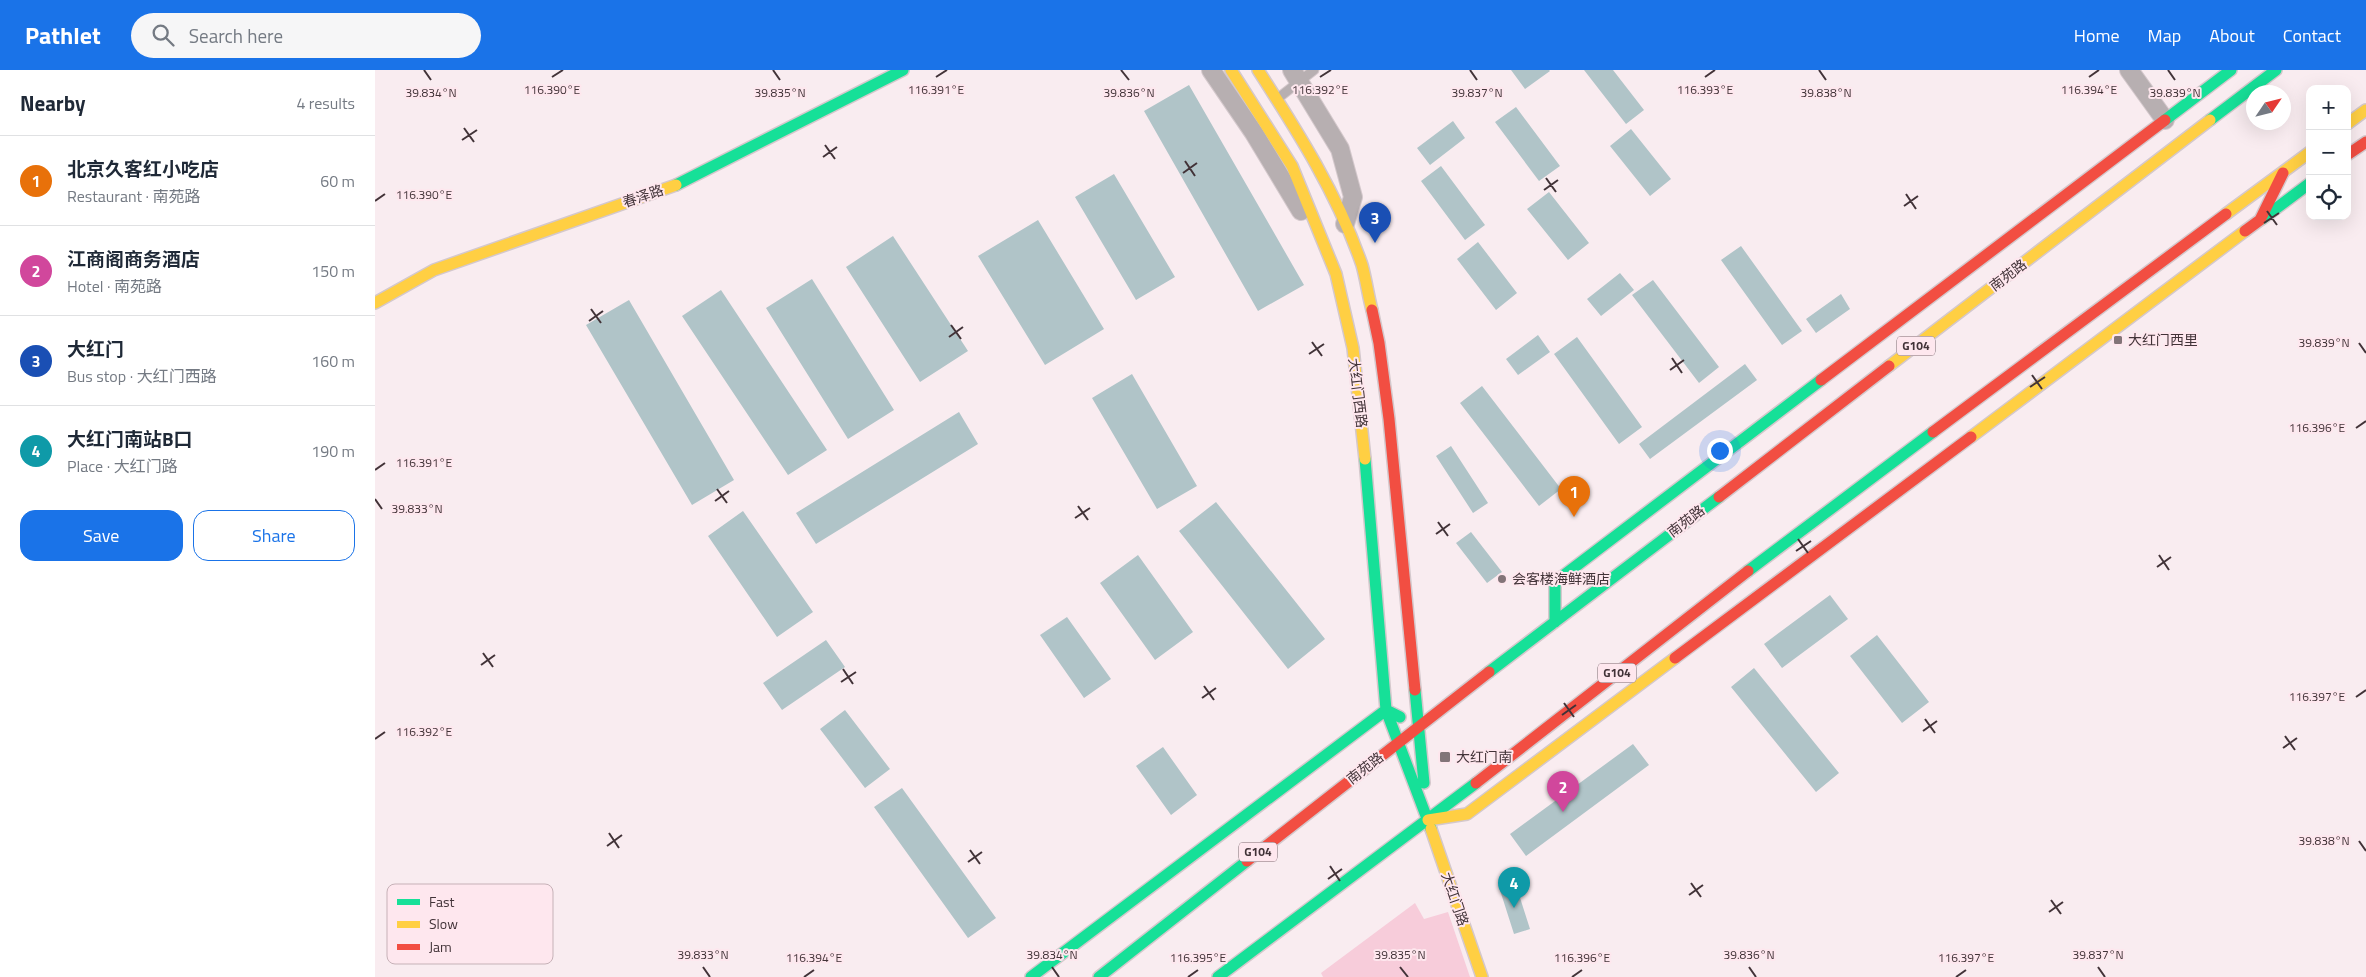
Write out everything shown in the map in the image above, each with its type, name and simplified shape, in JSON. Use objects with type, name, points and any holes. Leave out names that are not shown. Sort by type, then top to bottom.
[{"type":"main road","name":"春泽路","points":[[375,303],[434,270],[678,184],[903,70]]},
{"type":"main road","name":"大红门西路","points":[[1231,70],[1292,166],[1336,274],[1353,348],[1362,422],[1386,710],[1427,820]]},
{"type":"main road","name":"大红门西路","points":[[1258,70],[1305,142],[1345,224],[1362,266],[1379,343],[1389,419],[1427,820]]},
{"type":"main road","points":[[1555,622],[1555,582],[2231,70]]},
{"type":"main road","name":"南苑路","points":[[1099,977],[1398,742],[2276,70]]},
{"type":"main road","points":[[2351,121],[2366,110]]},
{"type":"main road","points":[[2351,153],[2366,142]]},
{"type":"main road","name":"G104","points":[[1218,977],[1427,820],[1807,525],[2306,155]]},
{"type":"main road","name":"春泽路","points":[[673,173],[690,164]]},
{"type":"main road","points":[[2260,220],[2283,173]]},
{"type":"main road","points":[[1427,820],[1467,814],[2306,186]]},
{"type":"main road","points":[[1807,525],[1895,493]]},
{"type":"main road","points":[[1031,977],[1386,710],[1418,727]]},
{"type":"main road","name":"大红门路","points":[[1427,820],[1482,977]]},
{"type":"street","points":[[1211,70],[1254,132],[1328,254]]},
{"type":"street","points":[[2129,70],[2165,120]]},
{"type":"street","points":[[1296,76],[1340,149],[1353,198],[1345,224]]},
{"type":"lane","points":[[1277,99],[1296,76],[1314,70]]},
{"type":"shaded area","points":[[1415,903],[1424,919],[1448,912],[1470,977],[1323,977],[1321,973]]},
{"type":"building","points":[[1511,70],[1549,70],[1550,71],[1525,89]]},
{"type":"building","points":[[1584,70],[1613,70],[1644,110],[1626,124]]},
{"type":"building","points":[[1189,85],[1304,285],[1258,311],[1144,111]]},
{"type":"building","points":[[1516,107],[1560,166],[1539,181],[1495,122]]},
{"type":"building","points":[[1453,121],[1465,138],[1430,165],[1417,148]]},
{"type":"building","points":[[1631,129],[1671,179],[1650,196],[1610,146]]},
{"type":"building","points":[[1441,166],[1485,225],[1465,240],[1421,181]]},
{"type":"building","points":[[1114,174],[1175,277],[1136,300],[1075,197]]},
{"type":"building","points":[[1549,192],[1589,243],[1568,260],[1527,209]]},
{"type":"building","points":[[1038,220],[1104,329],[1045,365],[978,256]]},
{"type":"building","points":[[893,236],[968,351],[920,382],[846,267]]},
{"type":"building","points":[[1478,242],[1517,293],[1496,310],[1457,259]]},
{"type":"building","points":[[1741,246],[1802,331],[1782,345],[1721,260]]},
{"type":"building","points":[[1620,273],[1634,290],[1601,316],[1587,299]]},
{"type":"building","points":[[812,279],[894,410],[848,439],[766,308]]},
{"type":"building","points":[[1653,280],[1719,367],[1699,383],[1632,295]]},
{"type":"building","points":[[721,290],[827,450],[788,475],[682,316]]},
{"type":"building","points":[[1841,294],[1850,309],[1816,333],[1806,319]]},
{"type":"building","points":[[629,300],[734,480],[692,505],[586,325]]},
{"type":"building","points":[[1538,335],[1550,352],[1518,375],[1506,359]]},
{"type":"building","points":[[1577,337],[1642,427],[1619,444],[1554,354]]},
{"type":"building","points":[[1745,364],[1757,380],[1650,459],[1639,444]]},
{"type":"building","points":[[1132,374],[1197,486],[1157,509],[1092,398]]},
{"type":"building","points":[[1482,386],[1561,489],[1539,506],[1460,403]]},
{"type":"building","points":[[959,412],[978,444],[816,544],[796,513]]},
{"type":"building","points":[[1451,446],[1488,503],[1473,513],[1436,456]]},
{"type":"building","points":[[1216,502],[1325,639],[1288,669],[1179,531]]},
{"type":"building","points":[[743,511],[813,612],[777,637],[708,536]]},
{"type":"building","points":[[1471,532],[1502,572],[1487,583],[1456,543]]},
{"type":"building","points":[[1138,555],[1193,632],[1155,660],[1100,583]]},
{"type":"building","points":[[1830,595],[1848,619],[1782,668],[1764,644]]},
{"type":"building","points":[[1067,617],[1111,679],[1084,698],[1040,635]]},
{"type":"building","points":[[1877,635],[1929,702],[1902,723],[1850,656]]},
{"type":"building","points":[[826,640],[845,667],[782,710],[763,683]]},
{"type":"building","points":[[1754,668],[1839,773],[1816,792],[1731,687]]},
{"type":"building","points":[[845,710],[890,769],[865,788],[820,729]]},
{"type":"building","points":[[1633,744],[1649,765],[1526,856],[1510,834]]},
{"type":"building","points":[[1163,747],[1197,795],[1171,815],[1136,766]]},
{"type":"building","points":[[902,788],[996,918],[968,938],[874,807]]},
{"type":"building","points":[[1515,882],[1530,929],[1514,934],[1499,887]]},
{"type":"traffic: fast","points":[[676,185],[903,70]]},
{"type":"traffic: fast","points":[[2165,120],[2231,70]]},
{"type":"traffic: fast","points":[[2210,120],[2276,70]]},
{"type":"traffic: fast","points":[[2262,219],[2306,186]]},
{"type":"traffic: fast","points":[[1555,622],[1555,582],[1821,380]]},
{"type":"traffic: fast","points":[[1748,571],[1933,432]]},
{"type":"traffic: fast","points":[[1365,459],[1386,710],[1431,829]]},
{"type":"traffic: fast","points":[[1489,672],[1719,497]]},
{"type":"traffic: fast","points":[[1415,690],[1424,783]]},
{"type":"traffic: fast","points":[[1031,977],[1386,710],[1400,717]]},
{"type":"traffic: fast","points":[[1218,977],[1476,783]]},
{"type":"traffic: fast","points":[[1099,977],[1247,861]]},
{"type":"traffic: slow","points":[[1231,70],[1292,166],[1336,274],[1353,348],[1365,459]]},
{"type":"traffic: slow","points":[[1258,70],[1316,164],[1341,214],[1362,265],[1372,310]]},
{"type":"traffic: slow","points":[[2351,121],[2366,110]]},
{"type":"traffic: slow","points":[[1889,366],[2210,120]]},
{"type":"traffic: slow","points":[[2226,214],[2306,155]]},
{"type":"traffic: slow","points":[[375,303],[434,270],[676,185]]},
{"type":"traffic: slow","points":[[1971,437],[2245,231]]},
{"type":"traffic: slow","points":[[1428,820],[1467,814],[1675,658]]},
{"type":"traffic: slow","points":[[1431,829],[1482,977]]},
{"type":"traffic: jam","points":[[1821,380],[2165,120]]},
{"type":"traffic: jam","points":[[2351,152],[2366,142]]},
{"type":"traffic: jam","points":[[2245,231],[2260,220],[2283,173]]},
{"type":"traffic: jam","points":[[1933,432],[2226,214]]},
{"type":"traffic: jam","points":[[1372,310],[1379,343],[1389,419],[1415,690]]},
{"type":"traffic: jam","points":[[1719,497],[1889,366]]},
{"type":"traffic: jam","points":[[1675,658],[1971,437]]},
{"type":"traffic: jam","points":[[1476,783],[1748,571]]},
{"type":"traffic: jam","points":[[1247,861],[1489,672]]},
{"type":"place","name":"大红门","points":[[1375,243]]},
{"type":"place","name":"大红门西里","points":[[2118,340]]},
{"type":"place","name":"北京久客红小吃店","points":[[1574,517]]},
{"type":"place","name":"会客楼海鲜酒店","points":[[1502,579]]},
{"type":"place","name":"大红门南","points":[[1445,757]]},
{"type":"place","name":"江商阁商务酒店","points":[[1563,812]]},
{"type":"place","name":"大红门南站B口","points":[[1514,908]]}]
